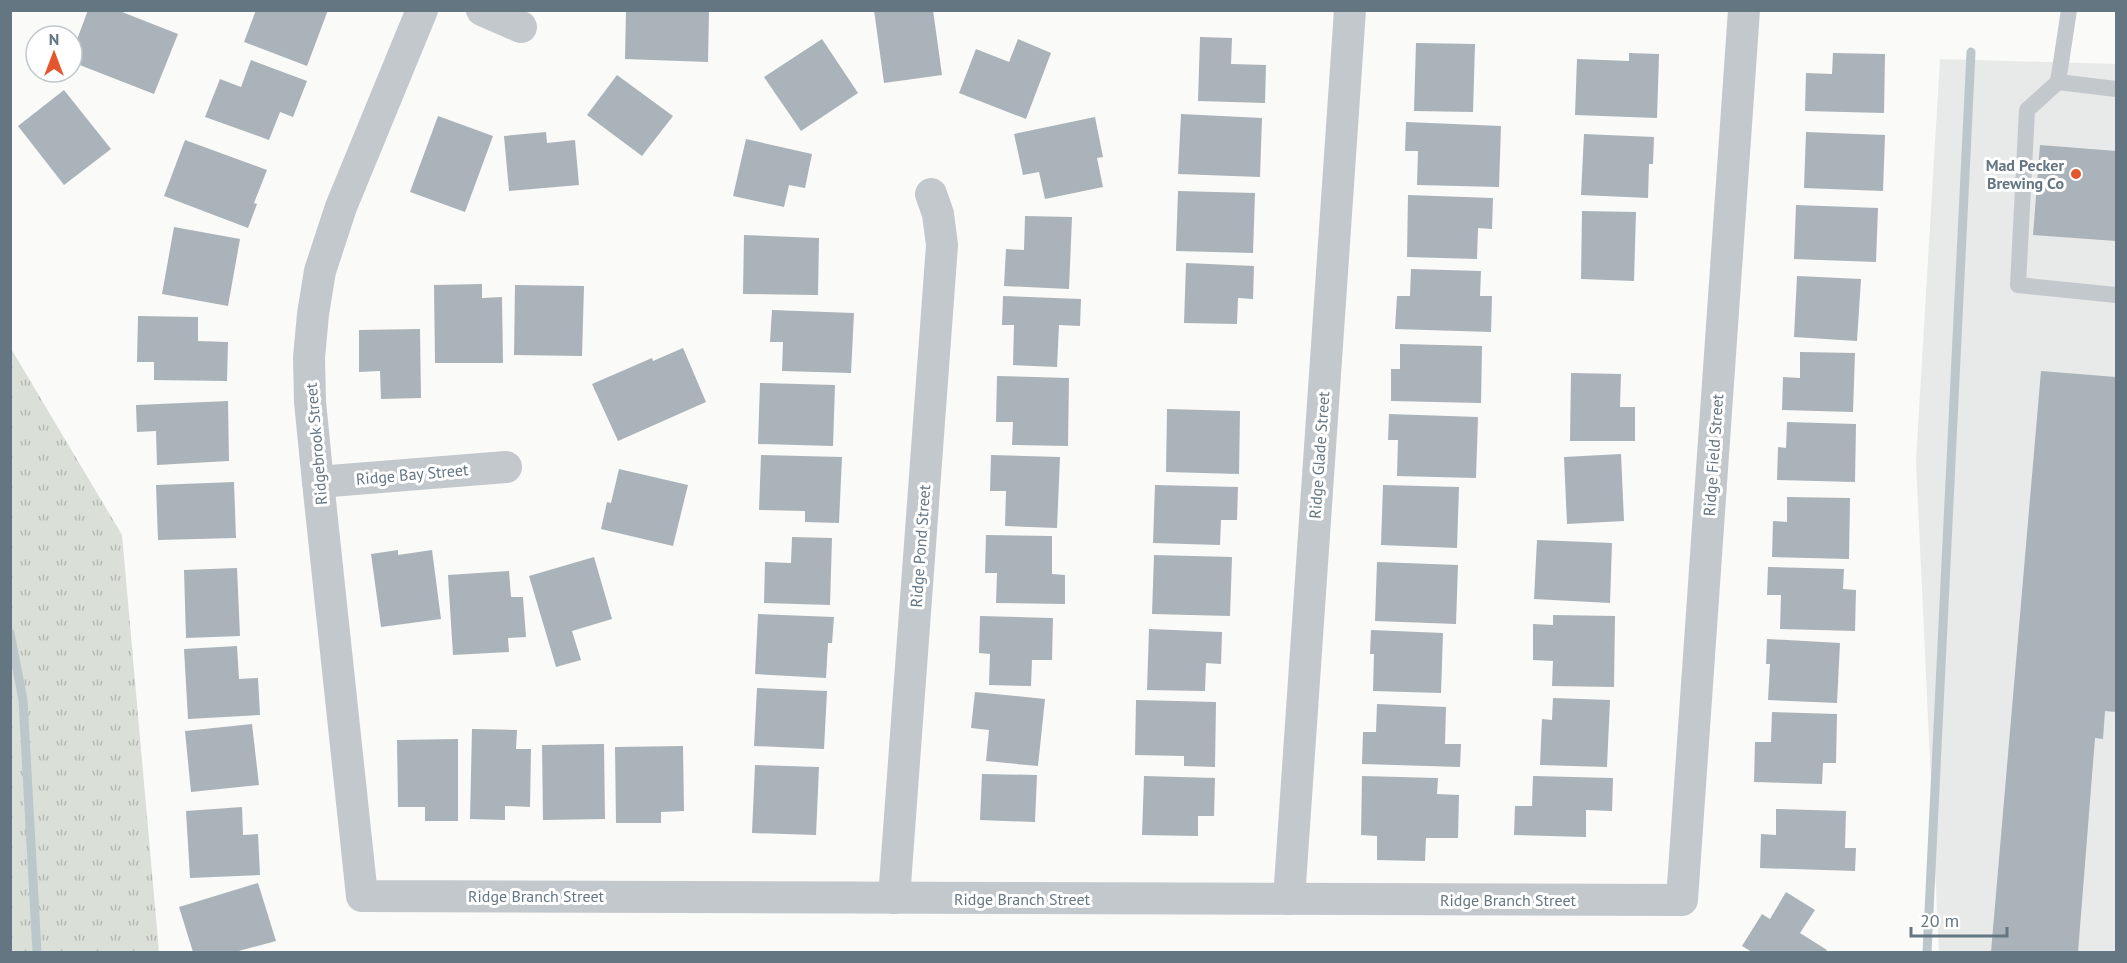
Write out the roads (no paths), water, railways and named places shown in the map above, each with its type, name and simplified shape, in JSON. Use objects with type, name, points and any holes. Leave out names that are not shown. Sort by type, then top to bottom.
[{"type":"street","name":"Ridgebrook Street","points":[[362,896],[310,402],[309,358],[320,271],[341,207],[422,10]]},
{"type":"street","points":[[482,10],[521,27]]},
{"type":"street","name":"Ridge Glade Street","points":[[1289,899],[1350,10]]},
{"type":"street","name":"Ridge Field Street","points":[[1682,900],[1744,10]]},
{"type":"street","name":"Ridge Pond Street","points":[[894,898],[942,245],[938,214],[931,194]]},
{"type":"street","name":"Ridge Bay Street","points":[[318,482],[506,467]]},
{"type":"street","name":"Ridge Branch Street","points":[[362,896],[1682,900]]},
{"type":"lane","points":[[2069,10],[2058,82],[2027,110],[2018,285],[2116,295]]},
{"type":"lane","points":[[2058,82],[2116,88]]},
{"type":"waterway","points":[[1927,952],[1971,52]]},
{"type":"waterway","points":[[10,633],[23,700],[37,952]]},
{"type":"place","name":"Mad Pecker Brewing Co","points":[[2076,174]]}]
